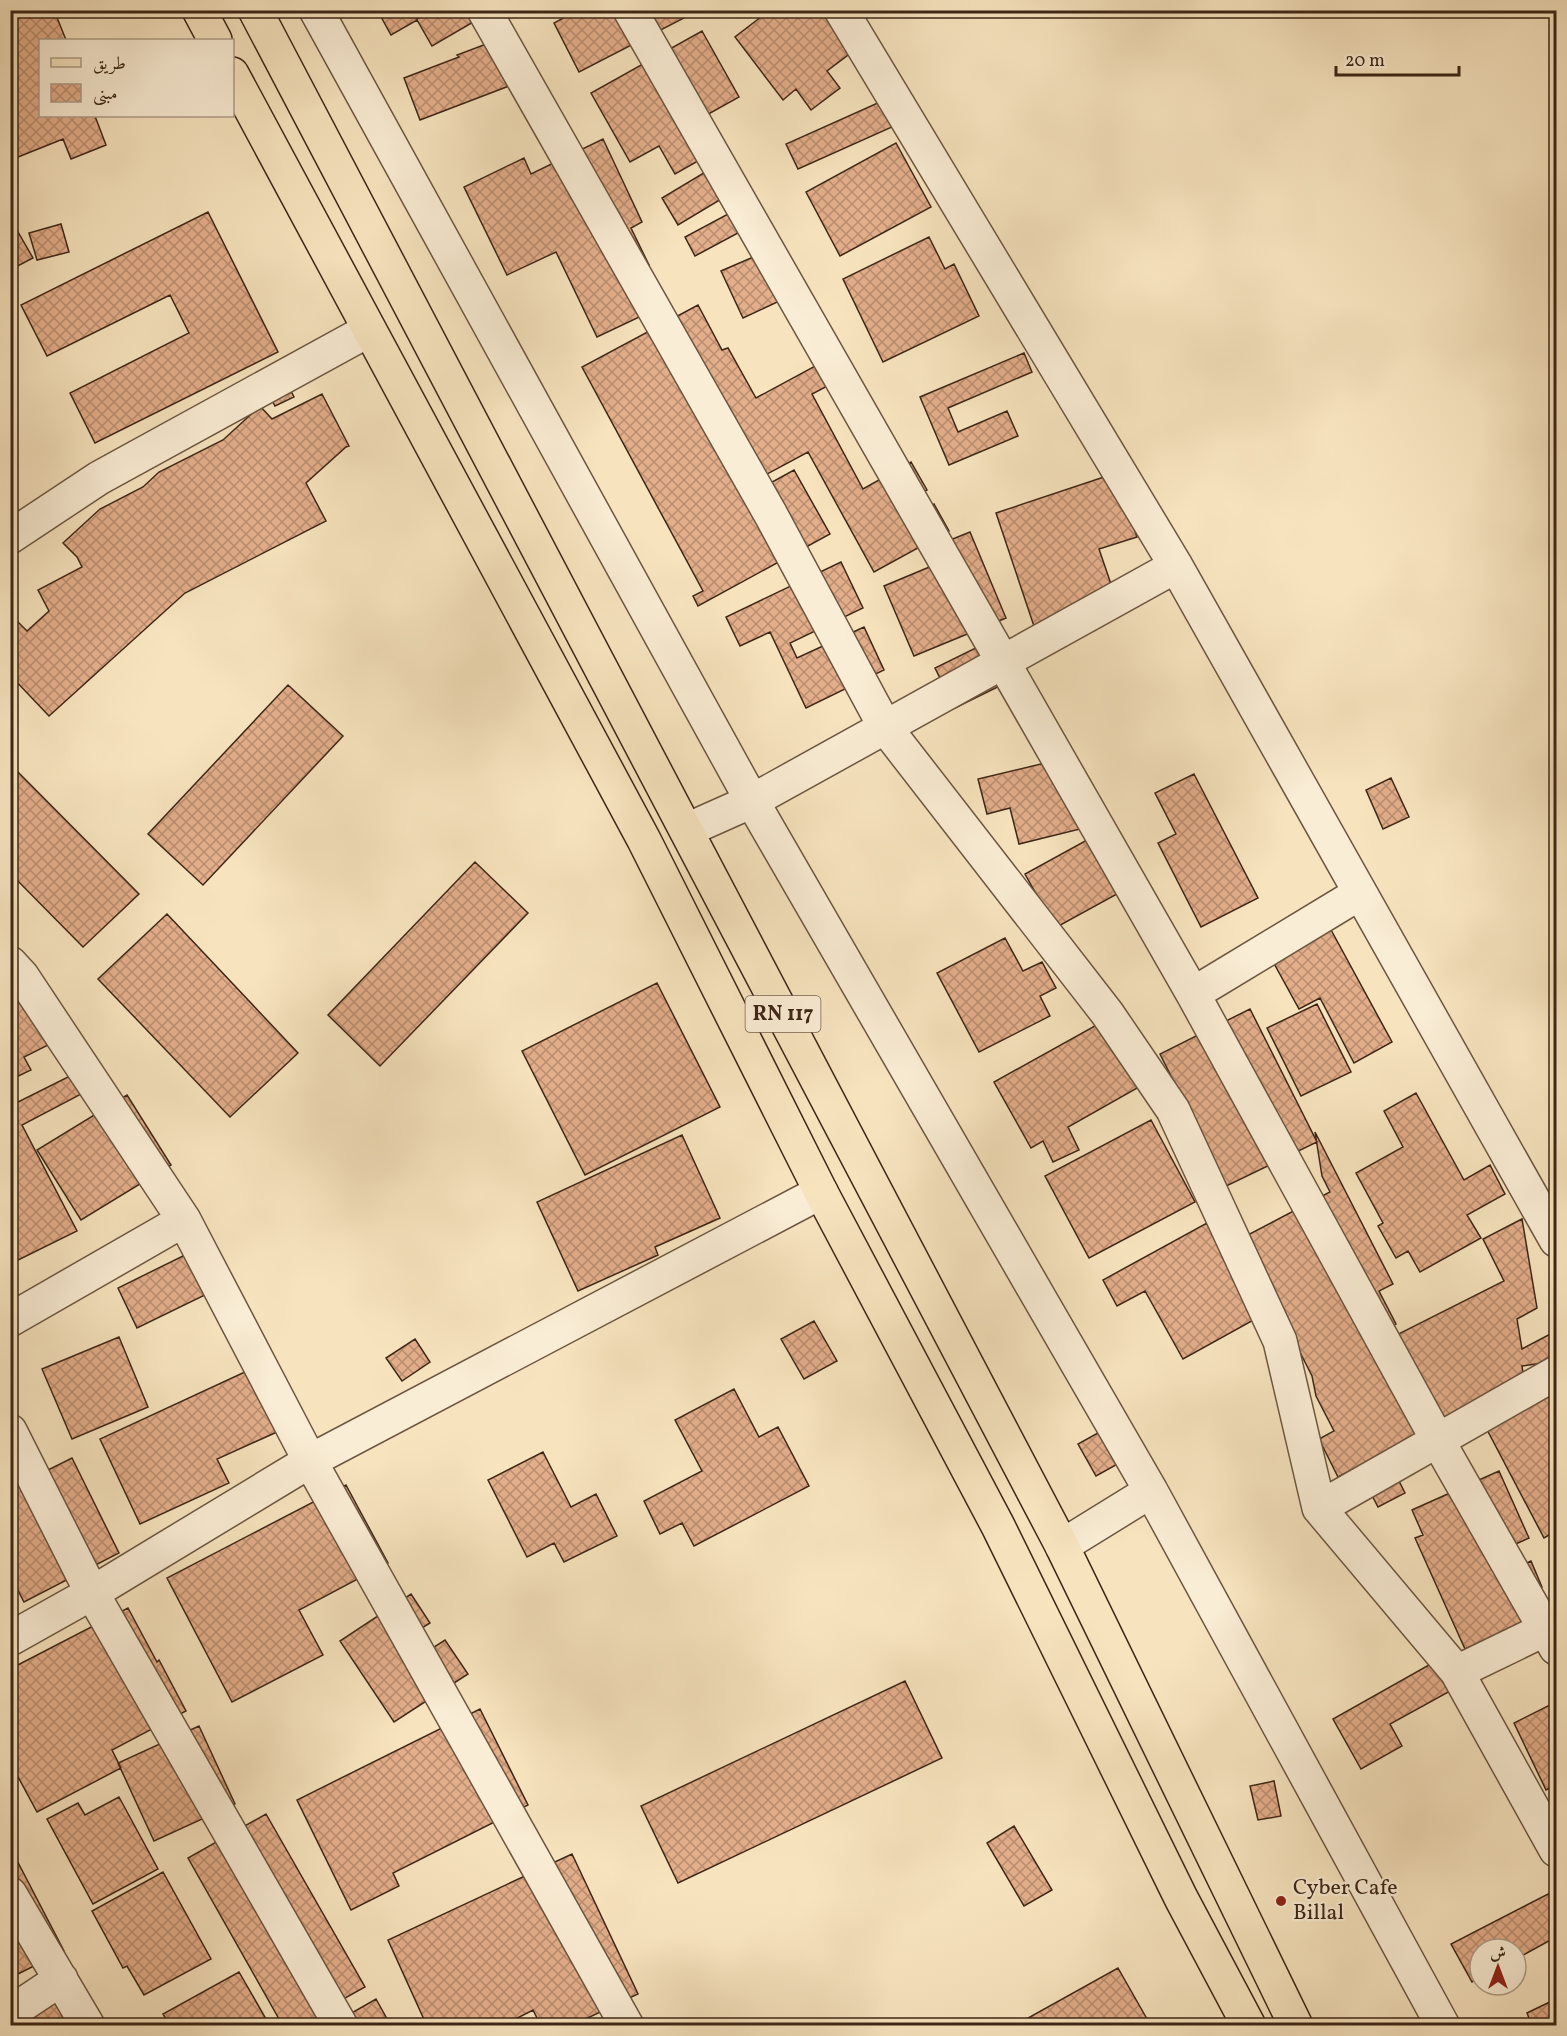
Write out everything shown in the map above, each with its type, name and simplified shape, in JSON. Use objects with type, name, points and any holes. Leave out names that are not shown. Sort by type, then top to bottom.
[{"type":"main road","points":[[199,10],[214,39]]},
{"type":"main road","name":"RN 117","points":[[255,10],[1062,1546],[1296,2025]]},
{"type":"main road","name":"RN 117","points":[[234,78],[644,840],[821,1192],[998,1526],[1181,1898],[1249,2025]]},
{"type":"street","points":[[316,10],[752,801],[1151,1491],[1443,2025]]},
{"type":"street","points":[[484,10],[771,515],[885,727],[1107,1014],[1173,1110],[1280,1341],[1318,1508],[1458,1672],[1557,1850]]},
{"type":"street","points":[[841,10],[1176,566],[1557,1240]]},
{"type":"street","points":[[640,14],[1002,662],[1193,994],[1438,1441],[1553,1634],[1458,1672]]},
{"type":"street","points":[[11,536],[99,478],[369,330]]},
{"type":"street","points":[[687,830],[752,801],[1176,566]]},
{"type":"street","points":[[1193,994],[1360,893]]},
{"type":"street","points":[[14,974],[184,1220],[310,1461],[627,2025]]},
{"type":"street","points":[[10,1639],[92,1593],[310,1461],[821,1192]]},
{"type":"street","points":[[10,1320],[184,1220]]},
{"type":"street","points":[[1318,1508],[1557,1372]]},
{"type":"street","points":[[10,1431],[92,1593],[341,2025]]},
{"type":"street","points":[[1062,1546],[1151,1491]]},
{"type":"street","points":[[10,1894],[88,2025]]},
{"type":"street","points":[[10,2013],[61,1979]]},
{"type":"building","points":[[10,10],[54,10],[66,39],[39,39],[39,117],[95,117],[106,145],[71,159],[63,139],[13,159],[10,154]]},
{"type":"building","points":[[388,10],[412,10],[417,19],[432,10],[494,10],[432,46],[417,20],[391,35],[380,15]]},
{"type":"building","points":[[578,10],[683,10],[686,17],[579,72],[554,23]]},
{"type":"building","points":[[770,10],[839,10],[864,43],[827,71],[840,88],[811,110],[796,89],[783,100],[735,37]]},
{"type":"building","points":[[702,31],[739,97],[703,117],[721,148],[675,174],[659,146],[630,162],[591,93]]},
{"type":"building","points":[[505,37],[522,81],[420,120],[404,78]]},
{"type":"building","points":[[880,102],[892,127],[798,169],[786,144]]},
{"type":"building","points":[[603,139],[642,222],[631,228],[649,265],[632,273],[650,312],[597,337],[556,252],[507,275],[464,187],[524,158],[531,174]]},
{"type":"building","points":[[896,143],[931,207],[840,256],[806,192]]},
{"type":"building","points":[[732,156],[748,183],[678,225],[662,198]]},
{"type":"building","points":[[743,206],[753,225],[695,256],[685,237]]},
{"type":"building","points":[[208,212],[278,352],[95,443],[70,393],[189,333],[170,295],[47,356],[21,305]]},
{"type":"building","points":[[10,218],[33,258],[10,270]]},
{"type":"building","points":[[61,224],[69,252],[37,260],[29,233]]},
{"type":"building","points":[[929,237],[945,269],[954,264],[979,316],[883,362],[843,279]]},
{"type":"building","points":[[765,252],[786,298],[743,318],[721,271]]},
{"type":"building","points":[[698,305],[722,350],[728,348],[756,398],[843,351],[854,372],[812,394],[863,489],[911,462],[927,490],[909,500],[916,514],[934,504],[949,531],[874,572],[808,452],[743,487],[747,496],[794,470],[830,534],[698,606],[693,596],[703,591],[582,367]]},
{"type":"building","points":[[1024,353],[1032,372],[948,408],[958,432],[1007,411],[1018,436],[949,465],[920,397]]},
{"type":"building","points":[[278,366],[294,397],[275,406],[259,376]]},
{"type":"building","points":[[322,394],[349,446],[306,483],[326,521],[185,593],[49,716],[10,675],[10,614],[27,631],[49,611],[38,590],[82,567],[77,557],[63,543],[100,509],[143,487],[159,472],[223,440],[260,406],[272,419]]},
{"type":"building","points":[[1116,473],[1137,537],[1099,549],[1113,590],[1041,647],[996,513]]},
{"type":"building","points":[[970,532],[1006,618],[914,656],[884,586],[939,563],[933,547]]},
{"type":"building","points":[[841,562],[863,608],[790,643],[797,658],[864,627],[884,670],[806,708],[770,632],[740,646],[726,617]]},
{"type":"building","points":[[996,638],[1016,678],[955,708],[935,668]]},
{"type":"building","points":[[288,685],[343,736],[203,885],[148,834]]},
{"type":"building","points":[[1062,759],[1080,829],[1019,844],[1010,808],[987,814],[978,779]]},
{"type":"building","points":[[10,764],[139,894],[83,947],[10,873]]},
{"type":"building","points":[[1194,774],[1258,898],[1201,927],[1158,843],[1176,834],[1155,793]]},
{"type":"building","points":[[1391,778],[1409,817],[1383,829],[1366,790]]},
{"type":"building","points":[[1087,840],[1117,894],[1055,928],[1025,874]]},
{"type":"building","points":[[475,862],[528,913],[380,1066],[328,1015]]},
{"type":"building","points":[[167,914],[298,1053],[230,1117],[98,979]]},
{"type":"building","points":[[1330,928],[1392,1042],[1354,1063],[1320,998],[1299,1009],[1271,958]]},
{"type":"building","points":[[1005,938],[1023,971],[1042,962],[1056,988],[1040,996],[1050,1016],[979,1052],[937,973]]},
{"type":"building","points":[[657,983],[720,1107],[585,1175],[522,1051]]},
{"type":"building","points":[[46,986],[70,1034],[24,1057],[31,1070],[10,1080],[10,1004]]},
{"type":"building","points":[[1317,1004],[1351,1072],[1301,1096],[1267,1028]]},
{"type":"building","points":[[1250,1009],[1317,1142],[1216,1191],[1206,1146],[1160,1054]]},
{"type":"building","points":[[1102,1022],[1139,1087],[1068,1127],[1079,1150],[1053,1162],[1043,1141],[1031,1148],[994,1082]]},
{"type":"building","points":[[94,1064],[104,1082],[22,1125],[77,1231],[10,1264],[10,1141],[17,1138],[10,1125],[10,1106]]},
{"type":"building","points":[[1416,1093],[1464,1180],[1490,1165],[1505,1194],[1467,1215],[1481,1238],[1420,1272],[1408,1251],[1396,1258],[1378,1226],[1383,1223],[1356,1173],[1403,1147],[1384,1111]]},
{"type":"building","points":[[127,1095],[171,1165],[81,1220],[37,1150]]},
{"type":"building","points":[[1151,1120],[1195,1202],[1089,1258],[1045,1176]]},
{"type":"building","points":[[1315,1132],[1393,1284],[1379,1291],[1396,1324],[1367,1339],[1369,1349],[1504,1281],[1483,1239],[1522,1219],[1537,1308],[1517,1319],[1522,1349],[1556,1331],[1556,1358],[1549,1362],[1522,1366],[1524,1381],[1338,1477],[1319,1439],[1334,1431],[1316,1396],[1312,1376],[1242,1238],[1330,1192],[1322,1176]]},
{"type":"building","points":[[682,1135],[720,1218],[655,1247],[658,1255],[578,1291],[537,1202]]},
{"type":"building","points":[[1207,1223],[1259,1317],[1183,1359],[1145,1291],[1117,1306],[1103,1280]]},
{"type":"building","points":[[187,1254],[207,1294],[137,1328],[118,1288]]},
{"type":"building","points":[[814,1321],[837,1361],[804,1379],[781,1339]]},
{"type":"building","points":[[119,1337],[148,1407],[72,1439],[42,1369]]},
{"type":"building","points":[[415,1339],[430,1362],[402,1381],[386,1358]]},
{"type":"building","points":[[271,1360],[299,1422],[217,1459],[229,1483],[140,1524],[100,1439]]},
{"type":"building","points":[[1556,1384],[1556,1531],[1544,1538],[1483,1422]]},
{"type":"building","points":[[734,1389],[759,1437],[778,1427],[809,1486],[694,1546],[682,1523],[660,1534],[644,1501],[702,1471],[675,1420]]},
{"type":"building","points":[[1105,1429],[1123,1461],[1096,1476],[1078,1444]]},
{"type":"building","points":[[543,1452],[571,1507],[596,1494],[617,1536],[564,1562],[554,1543],[527,1557],[488,1480]]},
{"type":"building","points":[[72,1458],[119,1553],[24,1602],[10,1575],[10,1489]]},
{"type":"building","points":[[1394,1471],[1405,1493],[1378,1507],[1366,1484]]},
{"type":"building","points":[[1499,1471],[1529,1538],[1500,1551],[1509,1571],[1531,1561],[1542,1587],[1515,1599],[1526,1622],[1465,1649],[1415,1538],[1423,1535],[1412,1510]]},
{"type":"building","points":[[346,1485],[388,1563],[299,1610],[323,1655],[232,1702],[167,1578]]},
{"type":"building","points":[[411,1594],[430,1623],[412,1634],[425,1653],[445,1640],[468,1674],[394,1722],[340,1641]]},
{"type":"building","points":[[128,1608],[186,1711],[112,1750],[121,1768],[37,1812],[10,1762],[10,1669]]},
{"type":"building","points":[[1436,1661],[1452,1690],[1390,1724],[1402,1746],[1361,1769],[1333,1719]]},
{"type":"building","points":[[905,1681],[942,1758],[678,1883],[641,1806]]},
{"type":"building","points":[[1556,1702],[1556,1785],[1546,1790],[1514,1723]]},
{"type":"building","points":[[480,1709],[528,1805],[393,1873],[399,1886],[351,1910],[297,1800]]},
{"type":"building","points":[[199,1726],[235,1804],[154,1841],[118,1763]]},
{"type":"building","points":[[1274,1781],[1281,1816],[1258,1820],[1250,1786]]},
{"type":"building","points":[[119,1797],[158,1869],[93,1904],[47,1819],[78,1803],[85,1815]]},
{"type":"building","points":[[266,1814],[365,1987],[316,2014],[323,2026],[283,2026],[188,1858]]},
{"type":"building","points":[[1014,1826],[1052,1890],[1024,1906],[987,1843]]},
{"type":"building","points":[[10,1847],[64,1951],[10,1978]]},
{"type":"building","points":[[572,1854],[638,1994],[571,2026],[541,2026],[533,2010],[502,2026],[427,2026],[388,1940]]},
{"type":"building","points":[[163,1872],[211,1959],[144,1995],[127,1966],[123,1968],[92,1911]]},
{"type":"building","points":[[1554,1891],[1556,1895],[1556,1937],[1528,1952],[1528,1937],[1468,1937],[1468,1975],[1451,1944]]},
{"type":"building","points":[[1118,1968],[1151,2026],[1032,2026],[1028,2018]]},
{"type":"building","points":[[239,1972],[270,2026],[170,2026],[163,2014]]},
{"type":"building","points":[[62,1992],[82,2026],[10,2026]]},
{"type":"building","points":[[376,1999],[391,2026],[329,2026]]},
{"type":"building","points":[[1556,1999],[1556,2026],[1532,2026],[1527,2013]]},
{"type":"place","name":"Cyber Cafe Billal","points":[[1281,1901]]}]
